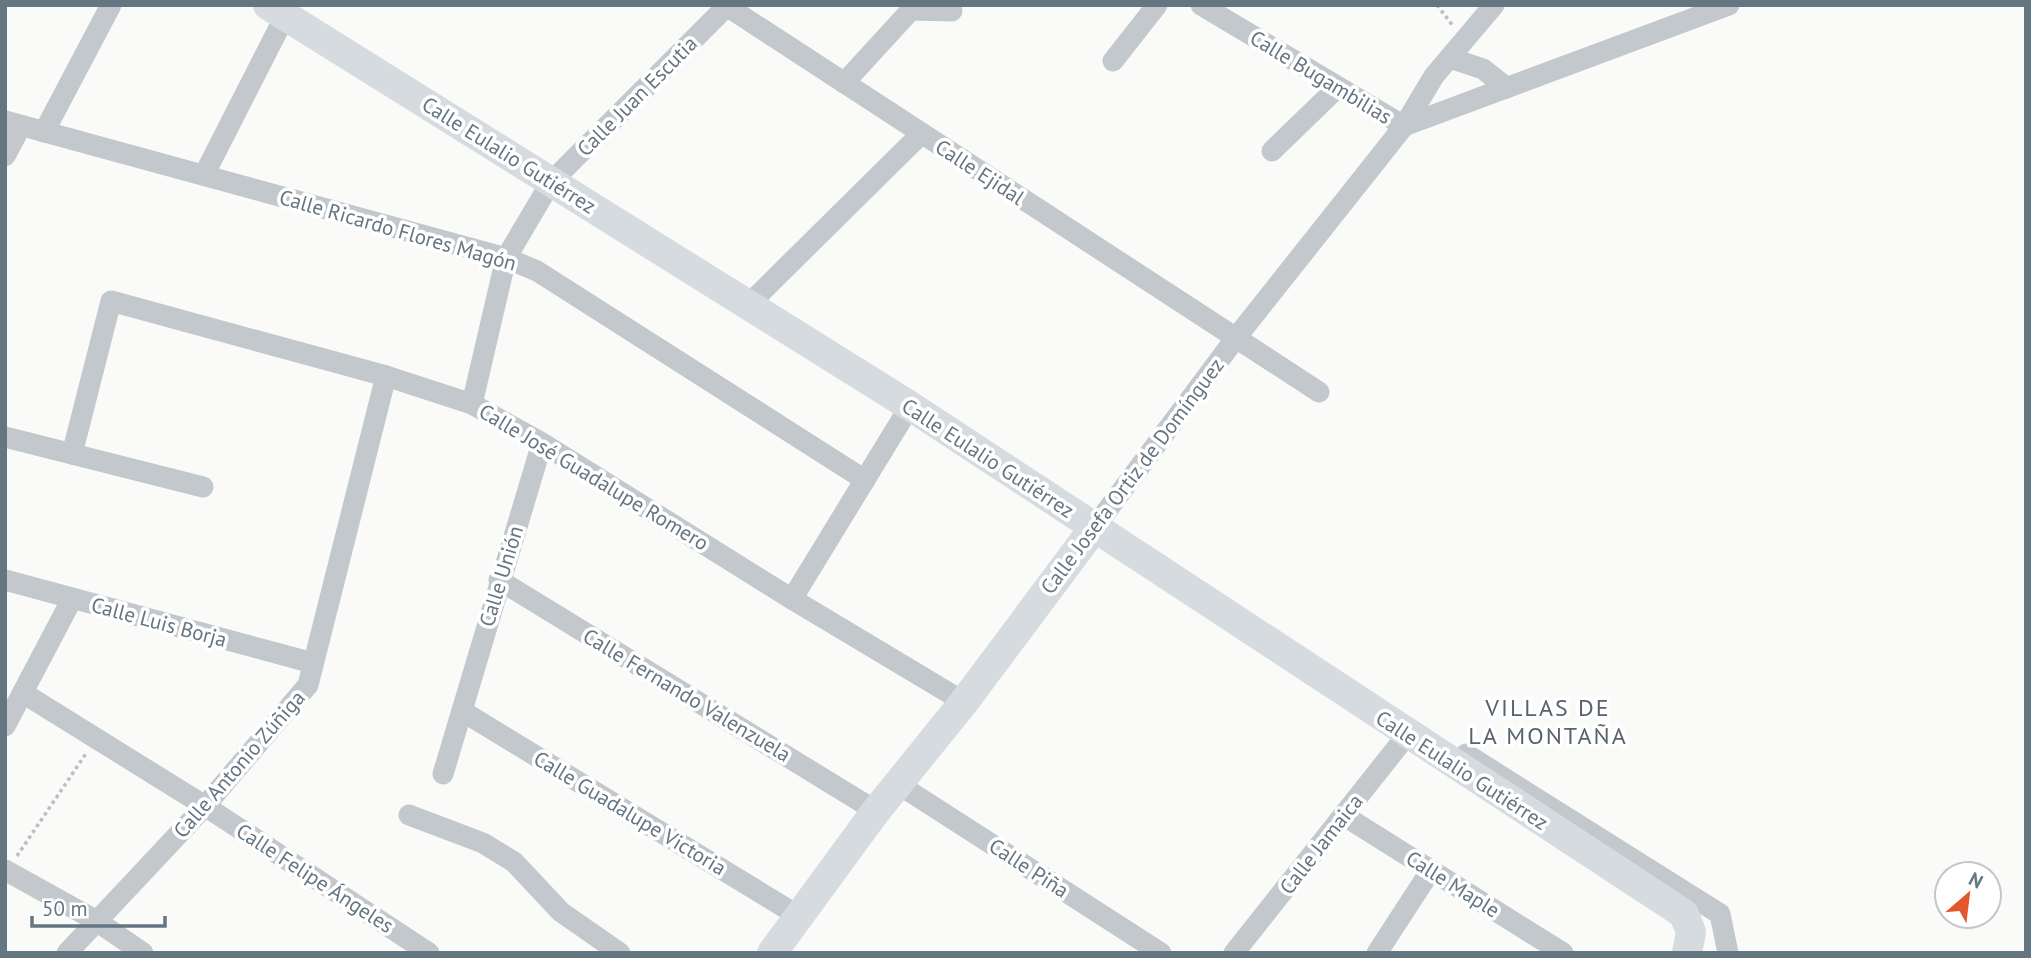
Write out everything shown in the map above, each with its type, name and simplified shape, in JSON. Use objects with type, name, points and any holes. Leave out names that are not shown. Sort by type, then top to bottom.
[{"type":"street","points":[[44,132],[111,5]]},
{"type":"street","points":[[1113,61],[1157,5]]},
{"type":"street","name":"Calle Bugambilias","points":[[1201,5],[1404,127]]},
{"type":"street","name":"Calle Josefa Ortiz de Domínguez","points":[[772,952],[876,811],[964,702],[1235,339],[1404,127],[1434,76],[1494,5]]},
{"type":"street","points":[[1404,127],[1729,5]]},
{"type":"street","name":"Calle Ejidal","points":[[726,6],[756,13],[844,83],[1319,392]]},
{"type":"street","name":"Calle Juan Escutia","points":[[472,404],[506,258],[551,182],[726,6]]},
{"type":"street","points":[[204,175],[277,10]]},
{"type":"street","name":"Calle Eulalio Gutiérrez","points":[[277,10],[911,406],[1684,914],[1689,942]]},
{"type":"street","points":[[844,83],[911,10],[952,10]]},
{"type":"street","points":[[1450,58],[1483,69],[1507,88]]},
{"type":"street","points":[[1272,151],[1338,87]]},
{"type":"street","points":[[5,156],[13,124]]},
{"type":"street","name":"Calle Ricardo Flores Magón","points":[[13,124],[506,258],[537,271],[865,480]]},
{"type":"street","points":[[749,304],[922,134]]},
{"type":"street","name":"Calle José Guadalupe Romero","points":[[72,454],[111,301],[386,376],[472,404],[542,443],[792,599],[964,702]]},
{"type":"street","name":"Calle Antonio Zúñiga","points":[[67,953],[95,920],[205,806],[309,685],[386,376]]},
{"type":"street","points":[[792,599],[911,406]]},
{"type":"street","points":[[7,441],[72,454],[202,487]]},
{"type":"street","name":"Calle Unión","points":[[443,774],[542,443]]},
{"type":"street","name":"Calle Luis Borja","points":[[5,580],[313,663]]},
{"type":"street","name":"Calle Fernando Valenzuela","points":[[499,580],[876,811]]},
{"type":"street","points":[[5,726],[72,599]]},
{"type":"street","name":"Calle Felipe Ángeles","points":[[23,693],[205,806],[429,953]]},
{"type":"street","points":[[1349,696],[1409,718],[1720,914],[1728,953]]},
{"type":"street","name":"Calle Guadalupe Victoria","points":[[462,711],[797,915]]},
{"type":"street","name":"Calle Jamaica","points":[[1234,953],[1407,734]]},
{"type":"street","name":"Calle Piña","points":[[898,784],[1161,953]]},
{"type":"street","points":[[409,815],[483,843],[514,862],[561,912],[620,953]]},
{"type":"street","name":"Calle Maple","points":[[1343,815],[1563,953]]},
{"type":"street","points":[[1377,953],[1431,870]]},
{"type":"street","points":[[6,871],[95,920],[143,953]]},
{"type":"path","points":[[1437,5],[1464,40]]},
{"type":"path","points":[[6,871],[96,739]]},
{"type":"district","name":"VILLAS DE LA MONTAÑA","points":[[1548,721]]}]
